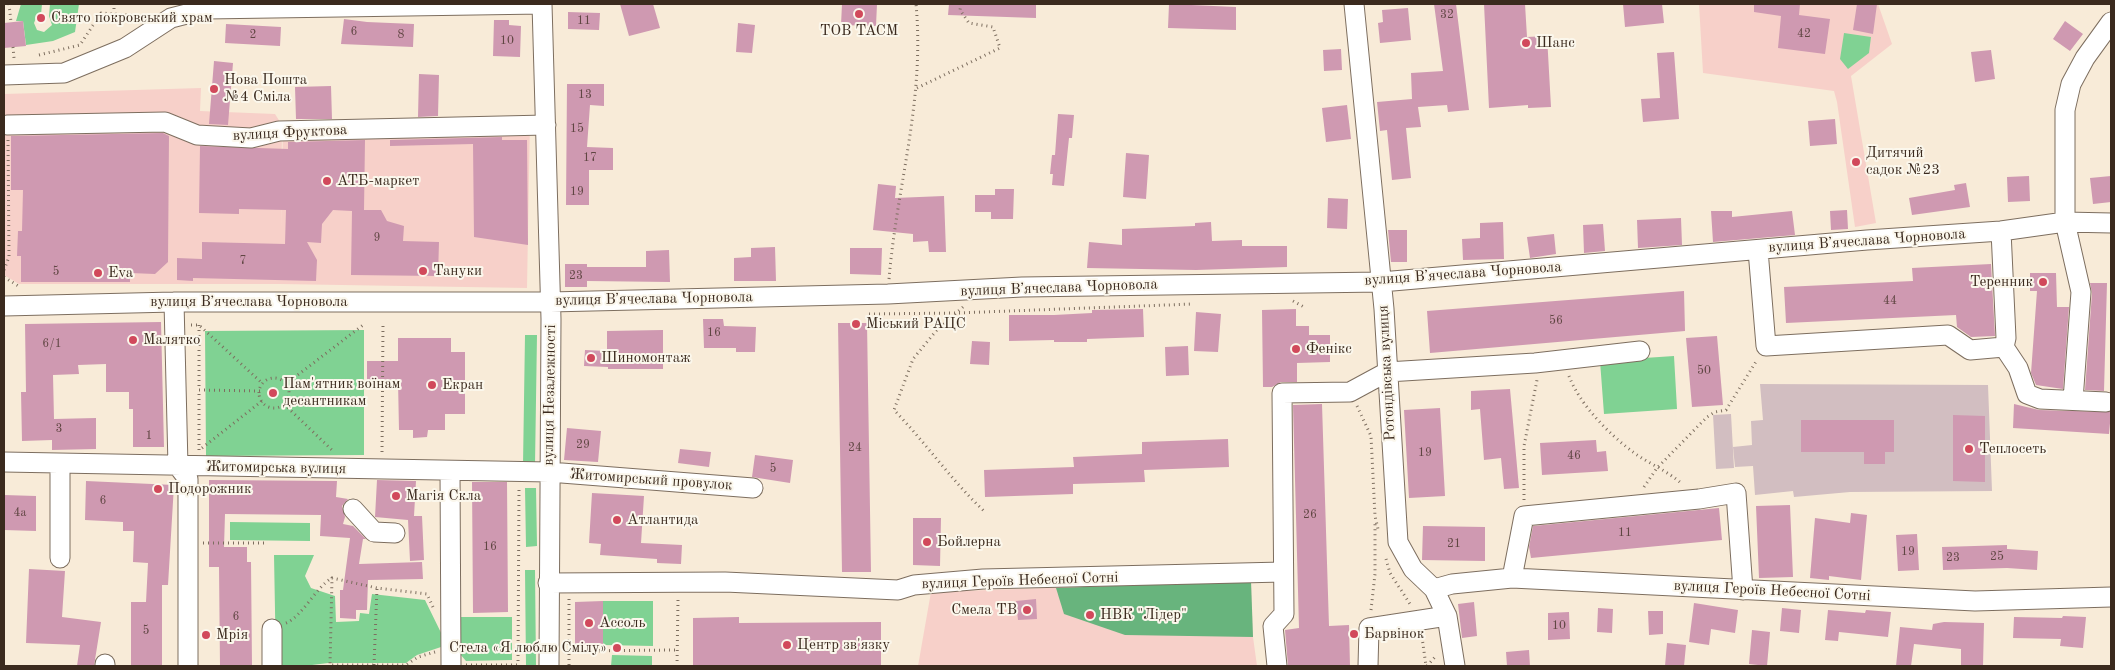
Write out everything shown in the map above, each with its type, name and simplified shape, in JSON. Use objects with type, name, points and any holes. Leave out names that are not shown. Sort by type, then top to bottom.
[{"type":"street","points":[[6,67],[64,73],[125,48],[172,18],[206,9],[303,5],[542,4]]},
{"type":"street","name":"вулиця Незалежності","points":[[542,4],[551,302],[549,666]]},
{"type":"street","name":"Ротондівська вулиця","points":[[1354,4],[1380,282],[1398,542],[1412,569],[1434,589],[1447,616],[1455,666]]},
{"type":"street","points":[[2073,400],[2080,292],[2065,222],[2065,110],[2071,84],[2085,58],[2111,22]]},
{"type":"street","name":"вулиця Фруктова","points":[[8,125],[165,122],[197,135],[250,138],[279,131],[546,125]]},
{"type":"street","name":"вулиця Вʼячеслава Чорновола","points":[[4,306],[174,302],[551,302],[888,294],[1022,287],[1380,282],[1867,240],[2001,232],[2065,222],[2111,223]]},
{"type":"street","points":[[2001,232],[2006,338],[2004,347],[2018,368],[2027,394],[2040,398],[2106,402]]},
{"type":"street","points":[[1758,250],[1766,346],[1948,335],[1970,350],[2004,347]]},
{"type":"street","points":[[174,302],[181,465],[188,543],[188,666]]},
{"type":"street","points":[[1277,666],[1273,626],[1284,614],[1282,393],[1350,392],[1387,372],[1535,363],[1640,351]]},
{"type":"street","name":"Житомирська вулиця","points":[[4,462],[549,472]]},
{"type":"street","points":[[60,464],[60,558]]},
{"type":"street","points":[[450,471],[450,666]]},
{"type":"street","name":"Житомирський провулок","points":[[549,472],[753,488]]},
{"type":"street","points":[[1512,578],[1524,516],[1699,499],[1736,493],[1743,590]]},
{"type":"street","points":[[353,509],[374,532],[395,533]]},
{"type":"street","name":"вулиця Героїв Небесної Сотні","points":[[548,583],[726,582],[898,590],[914,585],[983,579],[1283,572]]},
{"type":"street","name":"вулиця Героїв Небесної Сотні","points":[[1434,589],[1452,584],[1512,578],[1974,601],[2111,597]]},
{"type":"street","points":[[1368,666],[1369,628],[1447,616]]},
{"type":"street","points":[[272,629],[272,666]]},
{"type":"path","points":[[9,4],[11,22]]},
{"type":"path","points":[[114,4],[114,14]]},
{"type":"path","points":[[888,294],[892,247],[918,88],[916,4]]},
{"type":"path","points":[[918,88],[1000,48],[993,27],[969,23],[960,10],[961,4]]},
{"type":"path","points":[[34,56],[80,45],[101,13],[143,16]]},
{"type":"path","points":[[13,47],[14,58]]},
{"type":"path","points":[[6,67],[14,58],[24,57]]},
{"type":"path","points":[[4,270],[9,257],[8,125]]},
{"type":"path","points":[[984,511],[959,488],[941,463],[894,410],[913,359],[936,331],[988,290]]},
{"type":"path","points":[[1291,300],[1304,307]]},
{"type":"path","points":[[957,313],[1202,304]]},
{"type":"path","points":[[175,325],[199,325],[263,384]]},
{"type":"path","points":[[198,450],[199,325]]},
{"type":"path","points":[[286,384],[363,325]]},
{"type":"path","points":[[382,470],[383,325]]},
{"type":"path","points":[[1633,504],[1657,468],[1708,417],[1715,412],[1726,410],[1744,377],[1766,346]]},
{"type":"path","points":[[1562,360],[1572,385],[1592,412],[1632,452],[1674,477],[1699,499]]},
{"type":"path","points":[[1524,516],[1524,446],[1537,379],[1535,363]]},
{"type":"path","points":[[276,378],[286,384],[289,396],[284,404],[275,407],[262,401],[260,391],[263,384],[276,378]]},
{"type":"path","points":[[199,390],[260,391]]},
{"type":"path","points":[[181,465],[262,401]]},
{"type":"path","points":[[284,404],[352,469]]},
{"type":"path","points":[[332,578],[330,665],[406,665],[418,657],[451,647],[462,665],[518,666],[519,472]]},
{"type":"path","points":[[1369,628],[1375,574],[1375,516]]},
{"type":"path","points":[[188,543],[265,543]]},
{"type":"path","points":[[332,578],[377,588],[427,594],[435,612]]},
{"type":"path","points":[[272,629],[292,621],[312,595],[332,578]]},
{"type":"path","points":[[677,666],[678,582]]},
{"type":"path","points":[[569,583],[569,666]]},
{"type":"path","points":[[374,665],[377,588]]},
{"type":"path","points":[[569,651],[677,650]]},
{"type":"shaded area","name":"Дитячий садок №23","points":[[1699,4],[1878,4],[1892,44],[1851,76],[1876,223],[1855,227],[1834,91],[1703,73]]},
{"type":"shaded area","points":[[201,88],[200,111],[275,114],[282,125],[281,228],[283,125],[530,119],[527,288],[280,284],[19,284],[4,275],[4,94]]},
{"type":"shaded area","name":"Теплосеть","points":[[1760,384],[1988,385],[1992,491],[1850,492],[1794,497],[1793,491],[1755,495],[1753,466],[1735,467],[1733,447],[1752,445],[1751,421],[1763,420]]},
{"type":"shaded area","points":[[1731,414],[1734,468],[1716,469],[1713,415]]},
{"type":"shaded area","name":"НВК \"Лідер\"","points":[[1251,581],[1253,637],[1257,666],[918,666],[931,592]]},
{"type":"green space","points":[[21,4],[42,4],[41,15],[36,18],[34,23],[37,30],[44,32],[52,25],[49,16],[50,4],[79,4],[75,32],[53,41],[26,45],[23,21],[16,21]]},
{"type":"green space","points":[[1844,33],[1871,37],[1869,53],[1848,69],[1840,59]]},
{"type":"green space","points":[[364,330],[364,455],[206,456],[205,331]]},
{"type":"green space","points":[[525,335],[537,335],[535,465],[523,465]]},
{"type":"green space","points":[[1674,356],[1677,409],[1604,414],[1600,361]]},
{"type":"green space","points":[[525,488],[536,488],[537,546],[526,547]]},
{"type":"green space","points":[[230,522],[310,523],[310,541],[230,540]]},
{"type":"green space","points":[[274,555],[314,555],[305,576],[311,588],[335,596],[336,622],[359,621],[360,613],[369,614],[372,594],[425,600],[447,645],[417,655],[406,663],[328,663],[304,666],[276,666]]},
{"type":"green space","points":[[525,570],[535,570],[536,666],[526,666]]},
{"type":"green space","points":[[1251,581],[1253,637],[1125,635],[1064,614],[1056,588]]},
{"type":"green space","points":[[603,601],[653,601],[653,646],[603,645]]},
{"type":"green space","points":[[461,617],[512,617],[512,660],[466,661],[460,654]]},
{"type":"green space","points":[[612,655],[652,656],[652,666],[611,666]]},
{"type":"building","points":[[620,4],[653,4],[660,28],[629,36]]},
{"type":"building","name":"ТОВ ТАСМ","points":[[842,4],[877,4],[876,26],[841,25]]},
{"type":"building","points":[[949,4],[1036,4],[1036,18],[948,15]]},
{"type":"building","points":[[1169,4],[1236,7],[1236,30],[1168,28]]},
{"type":"building","points":[[1434,4],[1456,4],[1469,110],[1448,112],[1447,105],[1418,107],[1421,127],[1406,128],[1411,178],[1392,180],[1387,130],[1380,131],[1377,102],[1412,99],[1411,73],[1443,71]]},
{"type":"building","points":[[1484,4],[1525,4],[1527,37],[1547,36],[1551,107],[1528,108],[1528,105],[1489,108]]},
{"type":"building","points":[[1623,4],[1662,4],[1664,23],[1625,27]]},
{"type":"building","points":[[1754,4],[1800,4],[1799,15],[1830,19],[1825,54],[1778,48],[1781,16],[1754,12]]},
{"type":"building","points":[[1857,4],[1877,4],[1873,34],[1853,30]]},
{"type":"building","points":[[1408,8],[1411,40],[1380,43],[1378,23],[1383,22],[1382,10]]},
{"type":"building","points":[[568,12],[600,13],[599,30],[568,29]]},
{"type":"building","points":[[344,19],[414,24],[413,47],[341,44]]},
{"type":"building","points":[[494,20],[509,20],[509,25],[521,26],[520,57],[493,56]]},
{"type":"building","points":[[23,21],[26,46],[4,48],[4,23]]},
{"type":"building","points":[[2065,21],[2083,34],[2070,51],[2053,39]]},
{"type":"building","points":[[738,23],[755,25],[752,53],[736,52]]},
{"type":"building","points":[[226,24],[281,27],[280,46],[225,43]]},
{"type":"building","points":[[1341,49],[1342,70],[1324,71],[1323,50]]},
{"type":"building","points":[[1991,50],[1995,79],[1975,82],[1971,52]]},
{"type":"building","points":[[1674,52],[1679,119],[1643,122],[1641,99],[1660,98],[1657,53]]},
{"type":"building","points":[[214,61],[233,63],[228,125],[209,124]]},
{"type":"building","points":[[419,74],[439,75],[438,116],[418,117]]},
{"type":"building","points":[[567,84],[604,84],[604,106],[590,105],[587,147],[613,148],[613,170],[589,170],[589,205],[566,205]]},
{"type":"building","points":[[331,86],[332,119],[296,119],[295,87]]},
{"type":"building","points":[[1347,105],[1351,139],[1326,142],[1322,108]]},
{"type":"building","points":[[1058,114],[1074,115],[1072,138],[1069,138],[1064,186],[1052,185],[1053,174],[1050,174],[1052,155],[1055,155]]},
{"type":"building","points":[[1835,119],[1837,144],[1810,146],[1808,121]]},
{"type":"building","points":[[163,133],[169,136],[168,262],[155,274],[130,273],[130,282],[21,282],[21,256],[17,256],[18,231],[22,231],[23,190],[11,190],[11,136]]},
{"type":"building","points":[[502,137],[502,140],[527,140],[528,245],[474,237],[473,144],[390,146],[390,140]]},
{"type":"building","points":[[365,140],[364,210],[381,210],[387,221],[404,226],[403,241],[439,242],[438,276],[351,275],[352,211],[333,210],[322,224],[321,243],[307,242],[317,260],[316,281],[193,278],[193,281],[177,280],[177,258],[202,259],[202,242],[285,244],[286,210],[239,209],[239,214],[199,213],[200,146],[288,149],[288,142]]},
{"type":"building","points":[[1126,153],[1149,155],[1146,199],[1123,197]]},
{"type":"building","points":[[2029,176],[2030,201],[2008,202],[2007,177]]},
{"type":"building","points":[[2111,176],[2111,202],[2093,204],[2090,178]]},
{"type":"building","points":[[1966,183],[1970,207],[1912,215],[1909,198],[1955,190],[1954,185]]},
{"type":"building","points":[[878,184],[896,186],[895,198],[944,196],[946,252],[929,252],[928,241],[913,242],[913,234],[873,230]]},
{"type":"building","points":[[995,189],[1014,189],[1013,219],[991,219],[991,212],[975,212],[975,195],[995,195]]},
{"type":"building","points":[[1328,198],[1348,199],[1347,229],[1327,228]]},
{"type":"building","points":[[1847,210],[1848,229],[1831,230],[1830,211]]},
{"type":"building","points":[[1711,211],[1732,211],[1732,217],[1792,211],[1795,235],[1713,242]]},
{"type":"building","points":[[1681,218],[1682,245],[1638,248],[1637,220]]},
{"type":"building","points":[[1211,222],[1212,241],[1242,240],[1242,246],[1287,246],[1287,267],[1196,270],[1087,268],[1089,242],[1122,245],[1122,229],[1195,226],[1195,223]]},
{"type":"building","points":[[1503,222],[1504,259],[1463,260],[1462,239],[1480,238],[1480,223]]},
{"type":"building","points":[[1603,224],[1605,251],[1584,253],[1583,225]]},
{"type":"building","points":[[1388,230],[1407,230],[1407,262],[1391,262]]},
{"type":"building","points":[[1554,234],[1556,254],[1530,258],[1527,237]]},
{"type":"building","points":[[775,247],[776,281],[734,281],[734,258],[751,257],[751,248]]},
{"type":"building","points":[[850,248],[882,248],[881,275],[850,274]]},
{"type":"building","points":[[669,250],[670,282],[587,281],[587,287],[565,287],[565,264],[587,264],[587,267],[646,267],[646,251]]},
{"type":"building","points":[[1991,264],[1995,336],[1971,337],[1957,327],[1956,315],[1786,323],[1784,287],[1913,281],[1912,268]]},
{"type":"building","points":[[2030,273],[2056,273],[2057,307],[2069,307],[2063,389],[2036,385],[2031,373],[2037,291],[2030,291]]},
{"type":"building","points":[[2090,283],[2107,283],[2104,391],[2085,390],[2092,293]]},
{"type":"building","points":[[1684,291],[1685,331],[1430,353],[1427,311]]},
{"type":"building","points":[[1143,309],[1144,337],[1087,339],[1087,342],[1054,342],[1054,340],[1009,341],[1009,315],[1054,315],[1092,313],[1092,310]]},
{"type":"building","name":"Фенікс","points":[[1296,309],[1296,326],[1309,326],[1309,335],[1330,335],[1330,362],[1297,363],[1297,382],[1281,382],[1272,387],[1263,387],[1262,310]]},
{"type":"building","points":[[1196,312],[1221,314],[1218,352],[1194,351]]},
{"type":"building","points":[[703,319],[723,319],[724,326],[756,327],[755,352],[736,352],[736,348],[704,348]]},
{"type":"building","points":[[161,322],[164,447],[133,447],[133,409],[129,409],[129,392],[106,392],[106,364],[78,365],[79,374],[53,375],[54,419],[96,418],[96,449],[52,450],[52,440],[22,441],[21,392],[26,392],[25,324]]},
{"type":"building","points":[[838,323],[867,323],[871,572],[842,572]]},
{"type":"building","points":[[663,330],[663,369],[608,369],[608,367],[584,366],[585,350],[607,351],[607,331]]},
{"type":"building","points":[[1717,336],[1723,405],[1692,407],[1686,338]]},
{"type":"building","name":"Екран","points":[[398,338],[451,338],[451,352],[465,352],[465,414],[445,414],[445,430],[428,430],[427,437],[413,438],[413,430],[399,430],[398,381],[367,381],[367,361],[398,361]]},
{"type":"building","points":[[972,341],[990,342],[989,365],[970,364]]},
{"type":"building","points":[[1188,346],[1189,375],[1166,376],[1165,347]]},
{"type":"building","points":[[1510,389],[1519,488],[1504,489],[1501,458],[1484,460],[1480,409],[1471,410],[1471,391]]},
{"type":"building","points":[[1322,404],[1329,626],[1349,625],[1350,666],[1288,666],[1285,630],[1299,628],[1293,405]]},
{"type":"building","points":[[2014,404],[2039,410],[2111,412],[2109,434],[2013,428]]},
{"type":"building","points":[[1440,408],[1445,496],[1409,498],[1404,410]]},
{"type":"building","name":"Теплосеть","points":[[1953,415],[1985,416],[1985,482],[1953,481]]},
{"type":"building","points":[[1801,420],[1894,420],[1894,452],[1885,452],[1885,464],[1864,464],[1864,452],[1801,452]]},
{"type":"building","points":[[567,428],[601,431],[598,462],[564,460]]},
{"type":"building","points":[[1228,439],[1229,467],[1144,470],[1145,482],[1073,484],[1073,494],[985,497],[984,470],[1074,467],[1073,457],[1142,454],[1142,442]]},
{"type":"building","points":[[1596,440],[1597,452],[1606,451],[1608,471],[1542,475],[1540,443]]},
{"type":"building","points":[[680,449],[711,452],[709,467],[678,463]]},
{"type":"building","points":[[755,455],[793,460],[790,483],[752,477]]},
{"type":"building","points":[[209,480],[337,481],[336,497],[348,499],[342,506],[345,517],[343,524],[353,526],[366,539],[363,539],[359,564],[422,562],[423,579],[368,580],[367,610],[356,610],[356,619],[340,618],[340,590],[343,590],[350,538],[320,536],[321,515],[225,514],[224,547],[247,547],[247,562],[251,562],[252,666],[220,666],[219,567],[209,567]]},
{"type":"building","name":"Магія Скла","points":[[377,480],[416,481],[414,516],[422,516],[424,560],[410,561],[408,520],[375,517]]},
{"type":"building","points":[[86,481],[174,485],[168,585],[162,585],[162,666],[131,666],[131,602],[146,602],[148,563],[133,562],[134,531],[123,531],[123,522],[85,520]]},
{"type":"building","points":[[472,482],[507,482],[508,612],[473,613]]},
{"type":"building","name":"Атлантида","points":[[592,493],[644,496],[641,543],[682,545],[681,564],[657,563],[657,559],[600,555],[601,544],[589,543]]},
{"type":"building","points":[[4,495],[36,496],[36,531],[4,530]]},
{"type":"building","points":[[1790,505],[1793,577],[1759,578],[1756,506]]},
{"type":"building","points":[[1719,508],[1722,540],[1531,558],[1529,547],[1533,526]]},
{"type":"building","points":[[1851,513],[1867,515],[1861,580],[1829,576],[1829,580],[1810,578],[1815,518],[1850,523]]},
{"type":"building","name":"Бойлерна","points":[[913,518],[941,518],[940,566],[913,565]]},
{"type":"building","points":[[1423,526],[1485,527],[1485,561],[1422,560]]},
{"type":"building","points":[[1917,534],[1919,570],[1898,571],[1896,535]]},
{"type":"building","points":[[2007,545],[2007,549],[2038,551],[2037,570],[2007,568],[1943,570],[1942,547]]},
{"type":"building","points":[[29,569],[65,571],[62,617],[101,622],[94,666],[77,666],[80,645],[26,643]]},
{"type":"building","name":"Смела ТВ","points":[[1036,599],[1037,619],[1018,620],[1016,601]]},
{"type":"building","name":"Ассоль","points":[[603,601],[603,645],[575,645],[575,602]]},
{"type":"building","points":[[1474,602],[1477,636],[1462,638],[1458,604]]},
{"type":"building","points":[[1694,603],[1738,610],[1735,633],[1711,629],[1709,645],[1689,642]]},
{"type":"building","points":[[1598,608],[1613,609],[1612,633],[1597,632]]},
{"type":"building","points":[[1782,608],[1801,610],[1799,633],[1780,631]]},
{"type":"building","points":[[1828,610],[1865,613],[1866,610],[1891,612],[1888,637],[1839,632],[1838,641],[1825,640]]},
{"type":"building","points":[[1648,611],[1663,611],[1663,634],[1649,635]]},
{"type":"building","points":[[1569,612],[1570,639],[1548,640],[1548,613]]},
{"type":"building","points":[[2063,616],[2086,617],[2083,648],[2060,646],[2061,639],[2013,638],[2014,617],[2062,618]]},
{"type":"building","name":"Центр зв'язку","points":[[739,617],[739,623],[881,622],[881,666],[693,666],[693,618]]},
{"type":"building","points":[[1944,622],[1984,623],[1983,666],[1961,666],[1961,649],[1914,644],[1911,666],[1896,666],[1900,627],[1932,630],[1933,624]]},
{"type":"building","points":[[1752,630],[1770,632],[1767,666],[1749,664]]},
{"type":"building","points":[[1667,643],[1686,645],[1684,666],[1665,666]]},
{"type":"building","points":[[1529,650],[1530,666],[1507,666],[1506,652]]},
{"type":"place","name":"ТОВ ТАСМ","points":[[859,14]]},
{"type":"place","name":"Свято покровський храм","points":[[41,18]]},
{"type":"place","name":"Шанс","points":[[1526,43]]},
{"type":"place","name":"Нова Пошта №4 Сміла","points":[[214,89]]},
{"type":"place","name":"Дитячий садок №23","points":[[1856,162]]},
{"type":"place","name":"АТБ-маркет","points":[[327,181]]},
{"type":"place","name":"Тануки","points":[[423,271]]},
{"type":"place","name":"Eva","points":[[98,273]]},
{"type":"place","name":"Теренник","points":[[2043,282]]},
{"type":"place","name":"Міський РАЦС","points":[[856,324]]},
{"type":"place","name":"Малятко","points":[[133,340]]},
{"type":"place","name":"Фенікс","points":[[1296,349]]},
{"type":"place","name":"Шиномонтаж","points":[[591,358]]},
{"type":"place","name":"Екран","points":[[432,385]]},
{"type":"place","name":"Пам'ятник воїнам десантникам","points":[[273,393]]},
{"type":"place","name":"Теплосеть","points":[[1969,449]]},
{"type":"place","name":"Подорожник","points":[[158,489]]},
{"type":"place","name":"Магія Скла","points":[[396,496]]},
{"type":"place","name":"Атлантида","points":[[617,520]]},
{"type":"place","name":"Бойлерна","points":[[927,542]]},
{"type":"place","name":"Смела ТВ","points":[[1027,610]]},
{"type":"place","name":"НВК \"Лідер\"","points":[[1090,615]]},
{"type":"place","name":"Ассоль","points":[[589,623]]},
{"type":"place","name":"Барвінок","points":[[1354,634]]},
{"type":"place","name":"Мрія","points":[[206,635]]},
{"type":"place","name":"Центр зв'язку","points":[[787,645]]},
{"type":"place","name":"Стела «Я люблю Смілу»","points":[[617,648]]}]
